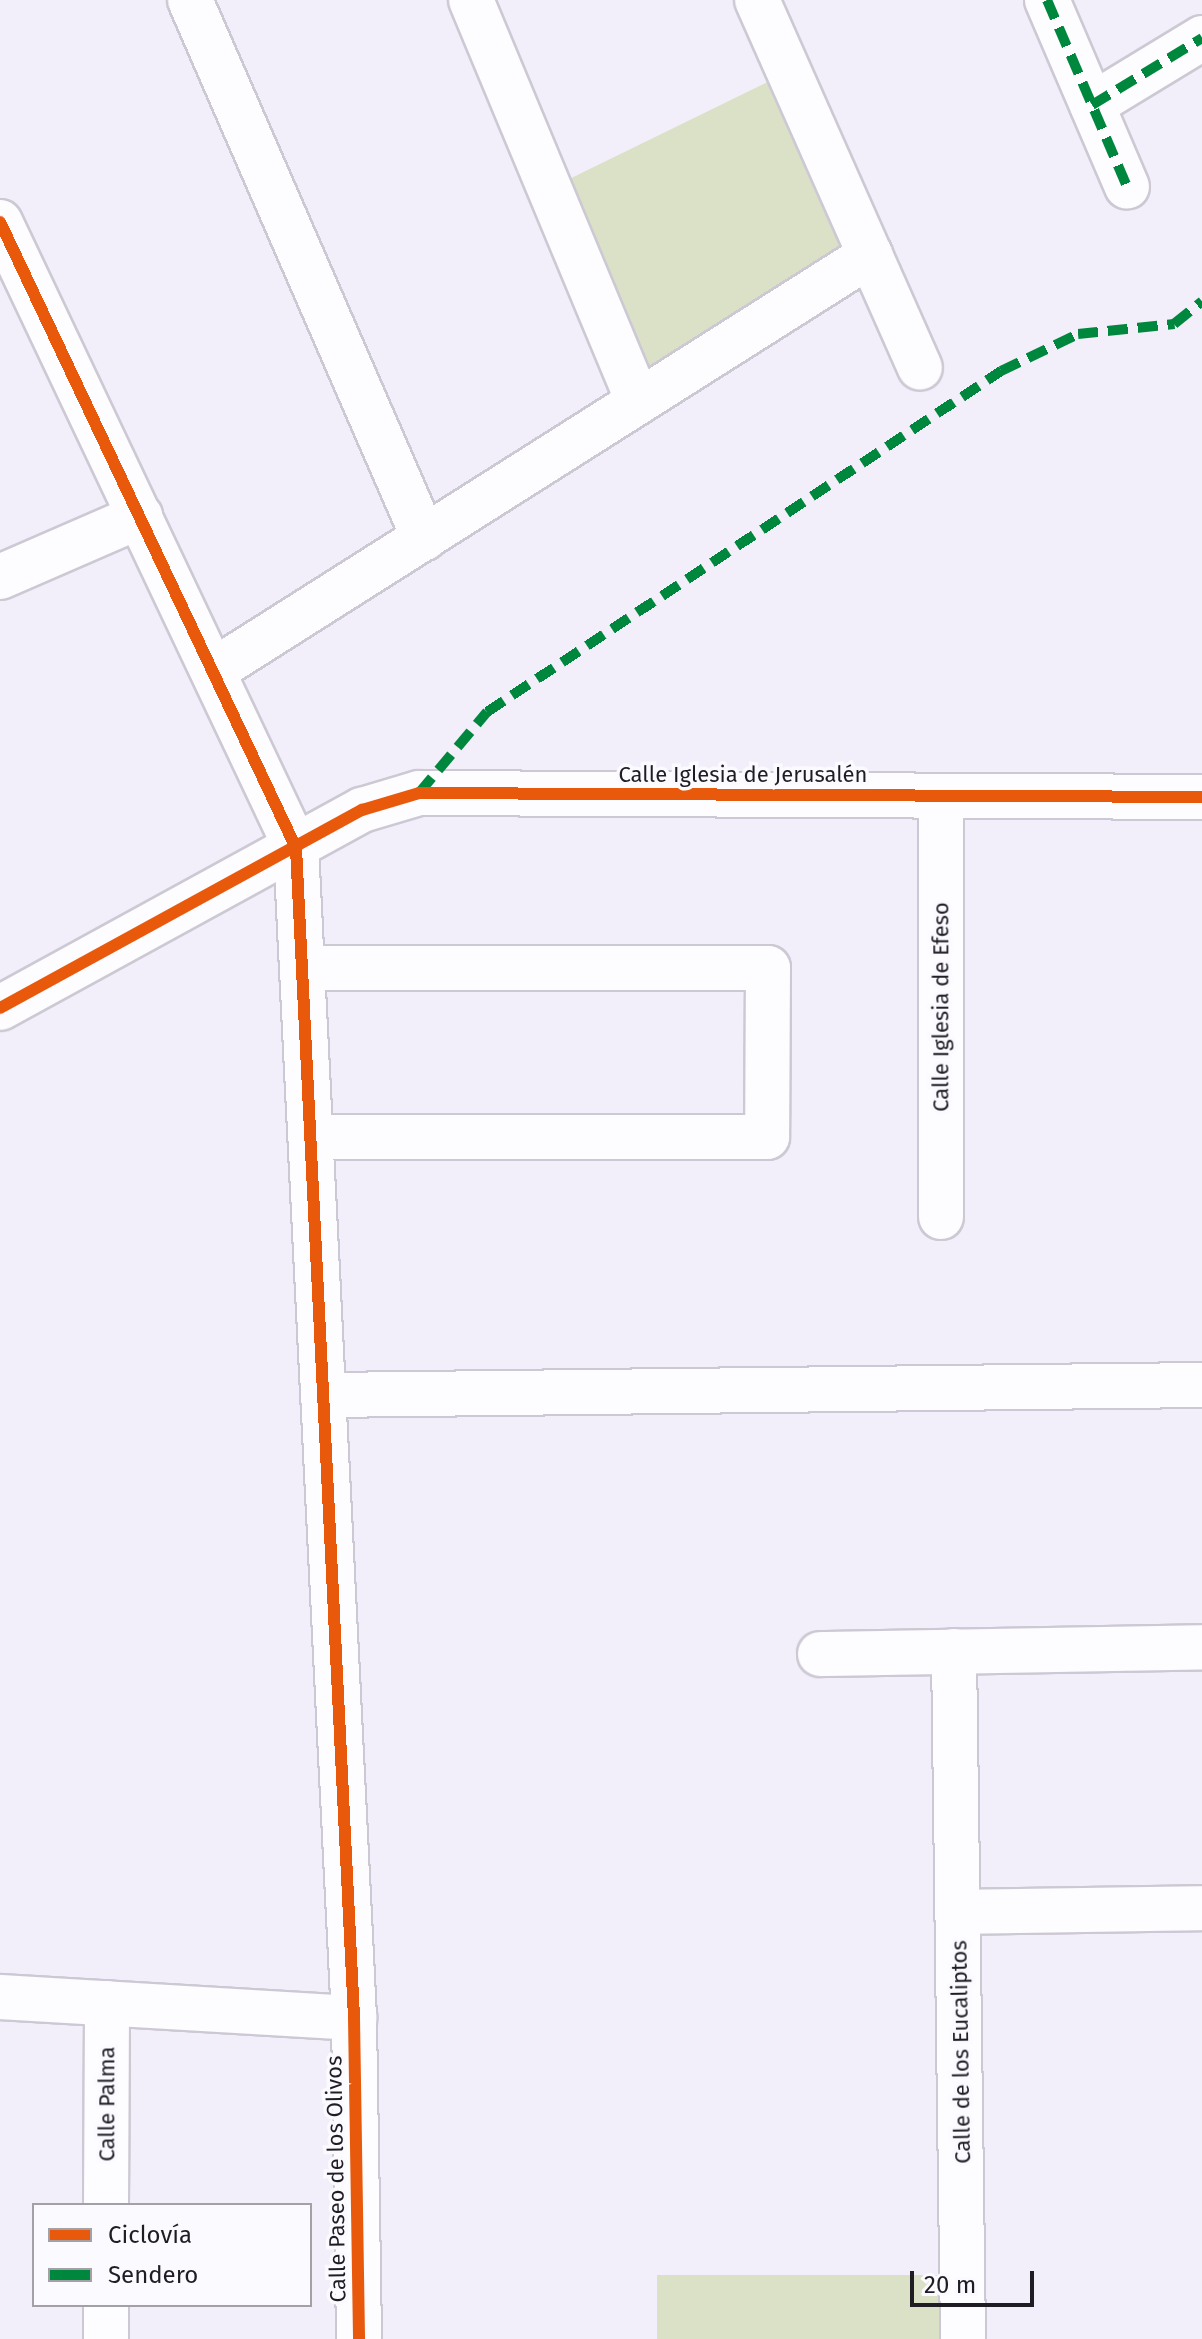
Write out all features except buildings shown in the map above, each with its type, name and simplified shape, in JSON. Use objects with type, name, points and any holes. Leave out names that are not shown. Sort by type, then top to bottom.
[{"type":"street","points":[[190,0],[424,538]]},
{"type":"street","points":[[471,0],[638,402]]},
{"type":"street","points":[[757,0],[920,367]]},
{"type":"street","points":[[1047,0],[1127,187]]},
{"type":"street","points":[[1092,105],[1202,38]]},
{"type":"street","points":[[0,222],[15,291],[140,516],[296,848]]},
{"type":"street","points":[[213,671],[870,255]]},
{"type":"street","points":[[0,577],[140,516]]},
{"type":"street","name":"Calle Iglesia de Jerusalén","points":[[0,1008],[362,810],[419,793],[1202,797]]},
{"type":"street","name":"Calle Iglesia de Efeso","points":[[941,797],[941,1217]]},
{"type":"street","name":"Calle Paseo de los Olivos","points":[[296,848],[354,2018],[359,2339]]},
{"type":"street","points":[[302,968],[768,968],[767,1137],[312,1137]]},
{"type":"street","points":[[324,1395],[1202,1385]]},
{"type":"street","points":[[820,1654],[1202,1647]]},
{"type":"street","points":[[954,1651],[959,1912]]},
{"type":"street","name":"Calle de los Eucaliptos","points":[[963,2339],[959,1912],[1202,1908]]},
{"type":"street","points":[[0,1997],[354,2018]]},
{"type":"street","name":"Calle Palma","points":[[106,2203],[107,2003]]},
{"type":"street","points":[[106,2307],[106,2339]]},
{"type":"green space","points":[[788,72],[866,253],[644,389],[555,186]]},
{"type":"green space","points":[[657,2275],[963,2275],[963,2339],[657,2339]]},
{"type":"marked path","points":[[1047,0],[1127,187]]},
{"type":"marked path","points":[[1092,105],[1202,38]]},
{"type":"marked path","points":[[419,793],[487,712],[1001,371],[1078,334],[1174,324],[1202,301]]},
{"type":"cycle path","points":[[0,222],[296,848],[354,2018],[359,2339]]},
{"type":"cycle path","points":[[0,1008],[362,810],[419,793],[1202,797]]}]
